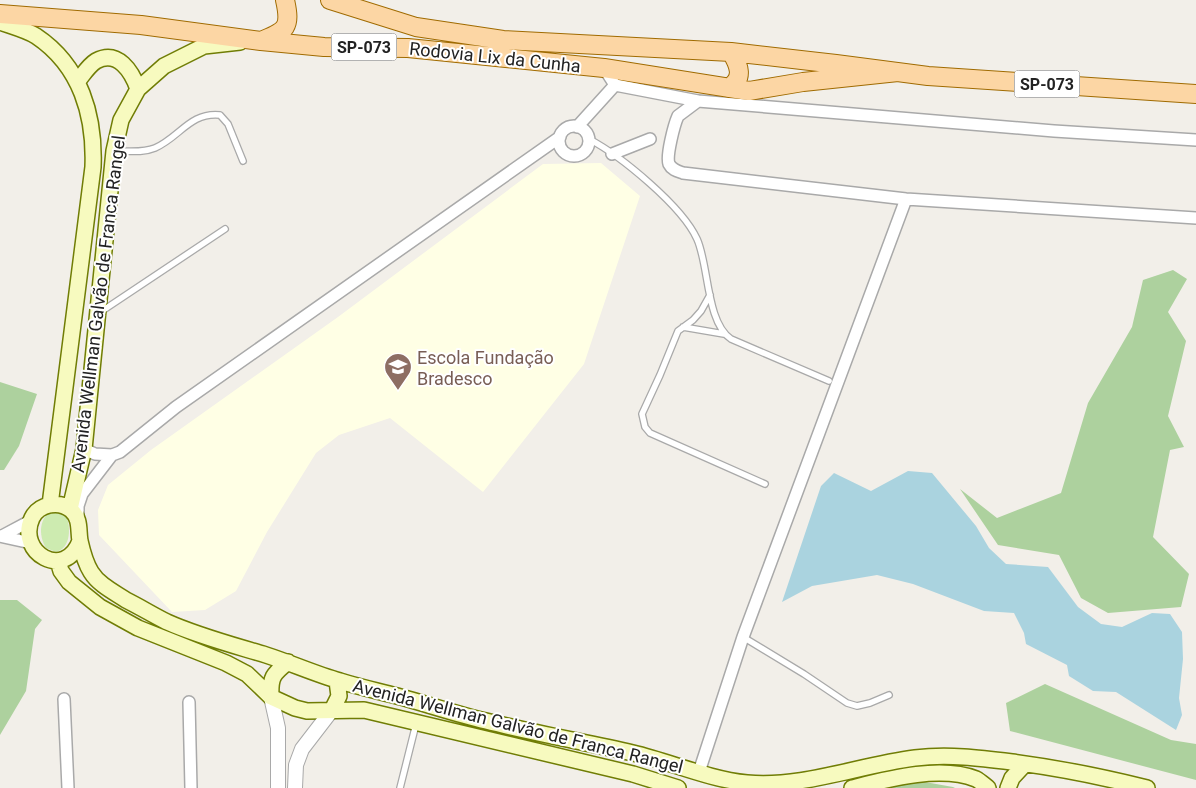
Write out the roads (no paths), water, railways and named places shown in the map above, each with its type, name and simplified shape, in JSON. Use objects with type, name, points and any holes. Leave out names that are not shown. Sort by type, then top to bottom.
[{"type":"main road","points":[[261,41],[273,36],[286,26],[289,17],[285,0]]},
{"type":"main road","name":"Rodovia Lix da Cunha","points":[[330,0],[416,27],[503,40],[732,52],[928,76],[1196,94]]},
{"type":"main road","name":"Rodovia Lix da Cunha","points":[[0,14],[141,25],[261,41],[324,47],[408,48],[604,68],[749,91],[803,82],[898,72]]},
{"type":"main road","name":"Avenida Wellman Galvão de Franca Rangel","points":[[0,22],[35,36],[54,51],[77,82],[90,117],[94,143],[93,167],[50,505]]},
{"type":"main road","name":"Avenida Wellman Galvão de Franca Rangel","points":[[74,514],[84,449],[114,151],[121,120],[138,89],[164,66],[204,46],[261,41]]},
{"type":"main road","points":[[728,88],[735,83],[739,72],[739,66],[732,52]]},
{"type":"main road","points":[[77,82],[89,66],[96,61],[104,58],[113,58],[122,62],[129,69],[138,89]]},
{"type":"main road","points":[[60,505],[74,514],[80,540],[77,548],[65,559],[58,561],[49,560],[41,556],[31,543],[30,528],[36,512],[43,507],[60,505]]},
{"type":"main road","name":"Avenida Wellman Galvão de Franca Rangel","points":[[80,540],[90,571],[99,582],[142,609],[189,631],[288,662],[338,681],[482,720],[636,754],[734,781],[774,784],[801,781],[876,764],[949,755],[1025,764],[1089,781],[1148,788]]},
{"type":"main road","name":"Avenida Wellman Galvão de Franca Rangel","points":[[58,561],[61,571],[69,582],[100,607],[138,628],[226,663],[247,674],[271,697],[294,708],[307,711],[364,710],[633,774],[678,788]]},
{"type":"main road","points":[[271,697],[270,686],[273,675],[288,662]]},
{"type":"main road","points":[[332,710],[339,696],[338,681]]},
{"type":"main road","points":[[1008,788],[1012,778],[1025,764]]},
{"type":"main road","points":[[852,788],[916,775],[948,774],[959,774],[978,780],[988,788]]},
{"type":"street","points":[[604,68],[615,85],[698,101],[1054,131],[1196,140]]},
{"type":"street","points":[[643,90],[661,77]]},
{"type":"street","points":[[577,127],[615,85]]},
{"type":"street","points":[[698,101],[682,112],[676,120],[668,156],[669,165],[674,171],[906,199],[1196,218]]},
{"type":"street","points":[[84,449],[95,454],[112,455],[120,452],[185,400],[560,137],[566,129],[577,127],[582,129],[589,139],[587,150],[578,156],[568,155],[560,147],[560,137]]},
{"type":"street","points":[[612,154],[650,139]]},
{"type":"street","points":[[699,772],[743,637],[906,199]]},
{"type":"street","points":[[74,514],[82,494],[112,455]]},
{"type":"street","points":[[1,536],[32,520]]},
{"type":"street","points":[[1,536],[31,543]]},
{"type":"street","points":[[271,697],[278,728],[278,788]]},
{"type":"street","points":[[64,699],[68,788]]},
{"type":"street","points":[[189,702],[191,788]]},
{"type":"street","points":[[295,788],[296,764],[302,749],[332,710]]},
{"type":"lane","points":[[114,151],[147,151],[157,147],[202,115],[212,114],[220,115],[228,124],[242,161]]},
{"type":"lane","points":[[589,139],[612,154],[658,191],[687,222],[698,240],[710,295],[724,334]]},
{"type":"lane","points":[[98,314],[225,230]]},
{"type":"lane","points":[[710,295],[701,311],[678,331],[675,337],[642,414],[645,427],[650,434],[765,484]]},
{"type":"lane","points":[[683,327],[724,334],[731,339],[829,380]]},
{"type":"lane","points":[[743,637],[804,674],[846,704],[857,706],[870,704],[889,695]]},
{"type":"lane","points":[[400,788],[416,722]]},
{"type":"water","points":[[908,471],[932,473],[976,526],[989,548],[1006,564],[1048,567],[1078,607],[1101,624],[1122,627],[1152,613],[1170,614],[1182,632],[1183,659],[1179,698],[1182,715],[1176,730],[1116,692],[1093,691],[1069,676],[1067,665],[1026,644],[1024,633],[1014,613],[984,611],[913,584],[877,575],[812,586],[782,602],[821,486],[834,473],[871,491]]},
{"type":"place","name":"Escola Fundação Bradesco","points":[[398,391]]}]
